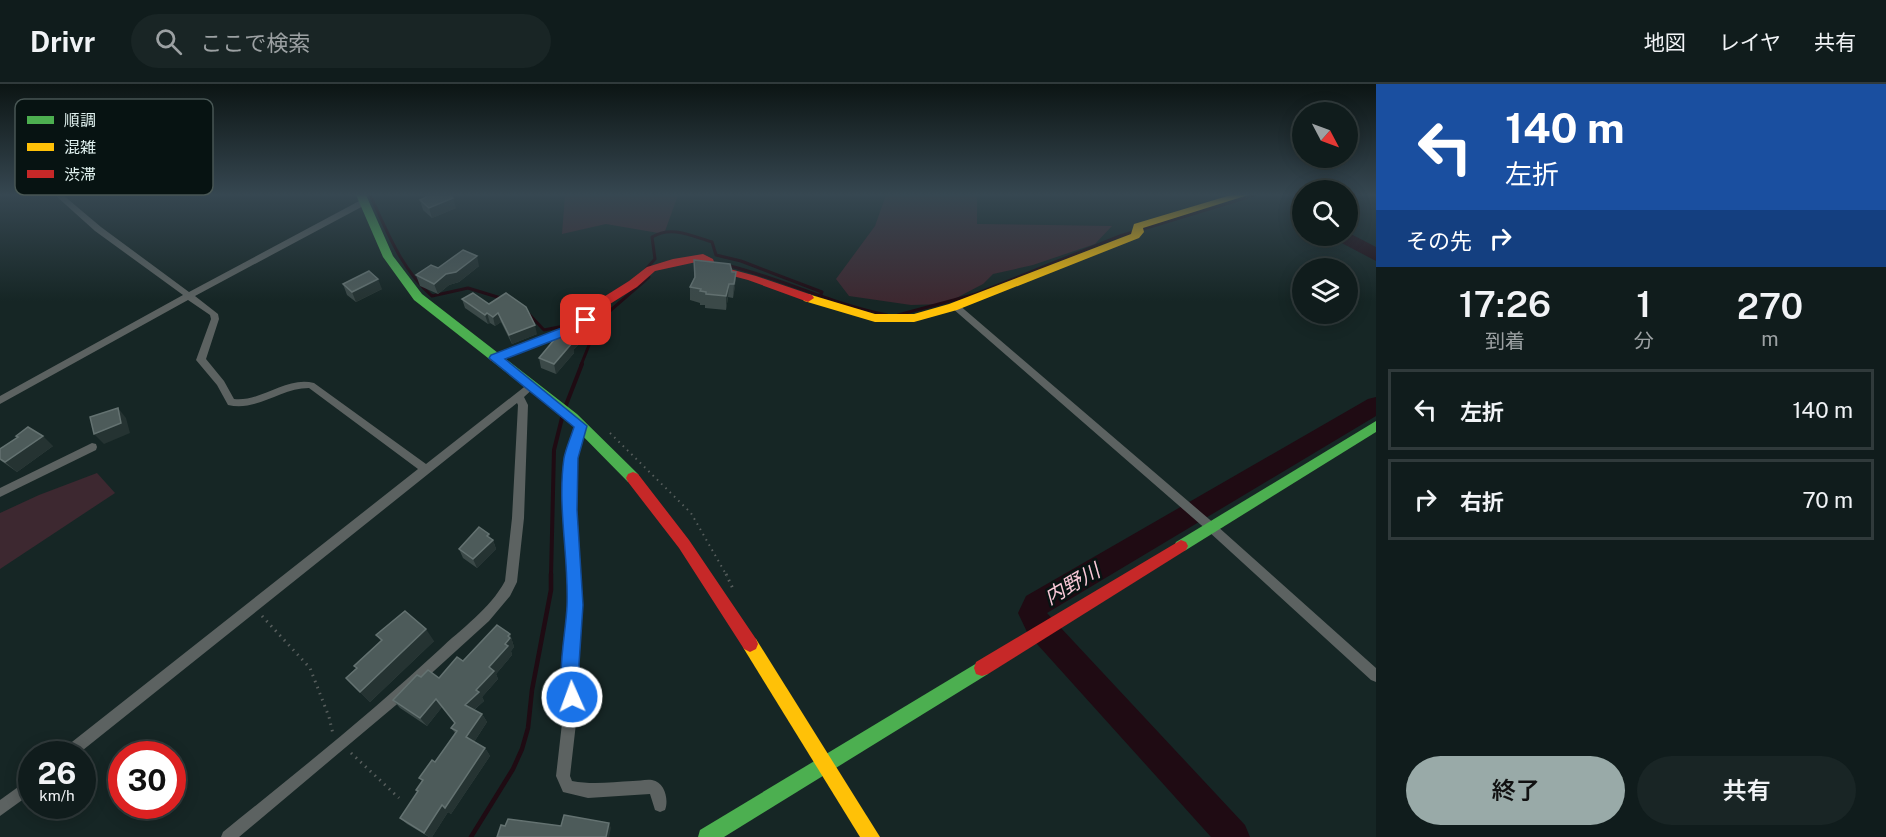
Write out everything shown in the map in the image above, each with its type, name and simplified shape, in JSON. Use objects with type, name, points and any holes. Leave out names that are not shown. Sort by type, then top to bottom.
[{"type":"street","points":[[100,230],[215,317],[201,360],[219,380],[231,402],[247,403],[301,385],[311,385],[426,470]]},
{"type":"street","points":[[0,400],[307,230]]},
{"type":"street","points":[[375,230],[402,281],[431,309],[581,426],[635,480],[680,536],[828,763],[871,837]]},
{"type":"street","points":[[495,358],[583,323],[598,306],[633,284],[651,269],[700,257],[708,259],[711,267],[747,274],[840,309],[865,316],[900,318],[955,306],[1135,236],[1138,230]]},
{"type":"street","points":[[955,306],[1212,528],[1376,676]]},
{"type":"street","points":[[84,741],[531,386]]},
{"type":"street","points":[[228,837],[341,745],[442,657],[492,610],[506,591],[513,567],[520,496],[523,405],[519,396]]},
{"type":"street","points":[[581,426],[571,458],[570,510],[575,605],[571,664],[572,697],[563,776],[568,787],[588,791],[652,787],[658,792],[660,805]]},
{"type":"street","points":[[707,837],[1376,426]]},
{"type":"street","points":[[0,493],[92,447]]},
{"type":"street","points":[[0,809],[18,795]]},
{"type":"path","points":[[254,607],[310,668],[329,717],[330,729],[341,745],[399,798]]},
{"type":"shaded area","points":[[562,230],[579,230],[562,234]]},
{"type":"shaded area","points":[[642,230],[665,230],[664,234]]},
{"type":"shaded area","points":[[872,230],[1108,230],[1095,244],[1033,265],[993,274],[983,284],[945,304],[911,305],[849,296],[836,279]]},
{"type":"shaded area","points":[[97,473],[115,493],[0,569],[0,513]]},
{"type":"building","points":[[463,250],[477,256],[456,272],[446,274],[434,284],[416,275],[431,265],[438,268]]},
{"type":"building","points":[[694,260],[730,264],[732,272],[736,272],[734,284],[729,284],[726,296],[706,294],[700,291],[701,289],[690,287],[695,277]]},
{"type":"building","points":[[369,271],[378,279],[352,292],[343,284]]},
{"type":"building","points":[[473,293],[489,304],[506,293],[526,307],[535,325],[509,335],[498,313],[493,317],[487,313],[485,315],[462,299]]},
{"type":"building","points":[[573,325],[583,329],[569,342],[572,343],[554,364],[539,358],[564,328]]},
{"type":"building","points":[[118,408],[121,423],[94,434],[90,417]]},
{"type":"building","points":[[28,427],[43,436],[5,462],[0,459],[0,449]]},
{"type":"building","points":[[479,527],[493,540],[473,559],[459,549]]},
{"type":"building","points":[[405,611],[426,629],[360,692],[346,678],[357,668],[354,666],[382,640],[376,635]]},
{"type":"building","points":[[497,625],[510,634],[505,644],[508,646],[489,667],[494,671],[476,690],[479,692],[465,705],[482,714],[466,737],[485,748],[445,808],[442,805],[424,833],[400,818],[418,791],[416,790],[423,780],[419,778],[432,760],[435,762],[457,731],[451,728],[455,723],[436,699],[420,718],[393,700],[417,675],[421,677],[428,670],[439,678],[457,657],[463,661]]},
{"type":"building","points":[[564,815],[609,823],[606,837],[497,837],[501,825],[505,826],[508,819],[561,826]]},
{"type":"waterway","points":[[386,230],[403,262],[432,296],[468,288],[504,299]]},
{"type":"waterway","points":[[898,315],[976,294],[1139,230]]},
{"type":"waterway","points":[[647,268],[655,259],[652,237],[667,232],[682,233],[712,242],[716,255],[741,261],[822,292],[820,295]]},
{"type":"waterway","name":"内野川","points":[[1358,245],[1376,255]]},
{"type":"waterway","points":[[726,265],[820,295]]},
{"type":"waterway","points":[[581,365],[596,328],[604,316],[649,277]]},
{"type":"waterway","points":[[820,295],[887,315]]},
{"type":"waterway","points":[[583,316],[591,305],[601,299]]},
{"type":"waterway","points":[[526,311],[544,330],[569,325]]},
{"type":"waterway","points":[[551,576],[554,450],[564,410],[582,364]]},
{"type":"waterway","name":"内野川","points":[[1233,837],[1038,625],[1032,613],[1036,605],[1376,405]]},
{"type":"waterway","points":[[471,837],[513,769],[522,749],[528,728],[532,690],[551,590],[551,576]]},
{"type":"traffic: fast","points":[[376,230],[388,257],[418,297],[572,417],[633,478]]},
{"type":"traffic: fast","points":[[1181,546],[1376,426]]},
{"type":"traffic: fast","points":[[707,837],[982,668]]},
{"type":"traffic: slow","points":[[808,298],[875,318],[914,318],[953,307],[1135,236],[1139,230]]},
{"type":"traffic: slow","points":[[750,644],[871,837]]},
{"type":"traffic: jam","points":[[495,358],[576,327],[586,320],[598,306],[633,284],[651,269],[673,262],[703,257],[709,261],[710,267],[752,278],[808,298]]},
{"type":"traffic: jam","points":[[633,478],[684,544],[750,644]]},
{"type":"traffic: jam","points":[[982,668],[1181,546]]},
{"type":"route","points":[[572,697],[571,664],[575,605],[570,510],[571,458],[581,426],[495,358],[576,327],[586,320]]}]
